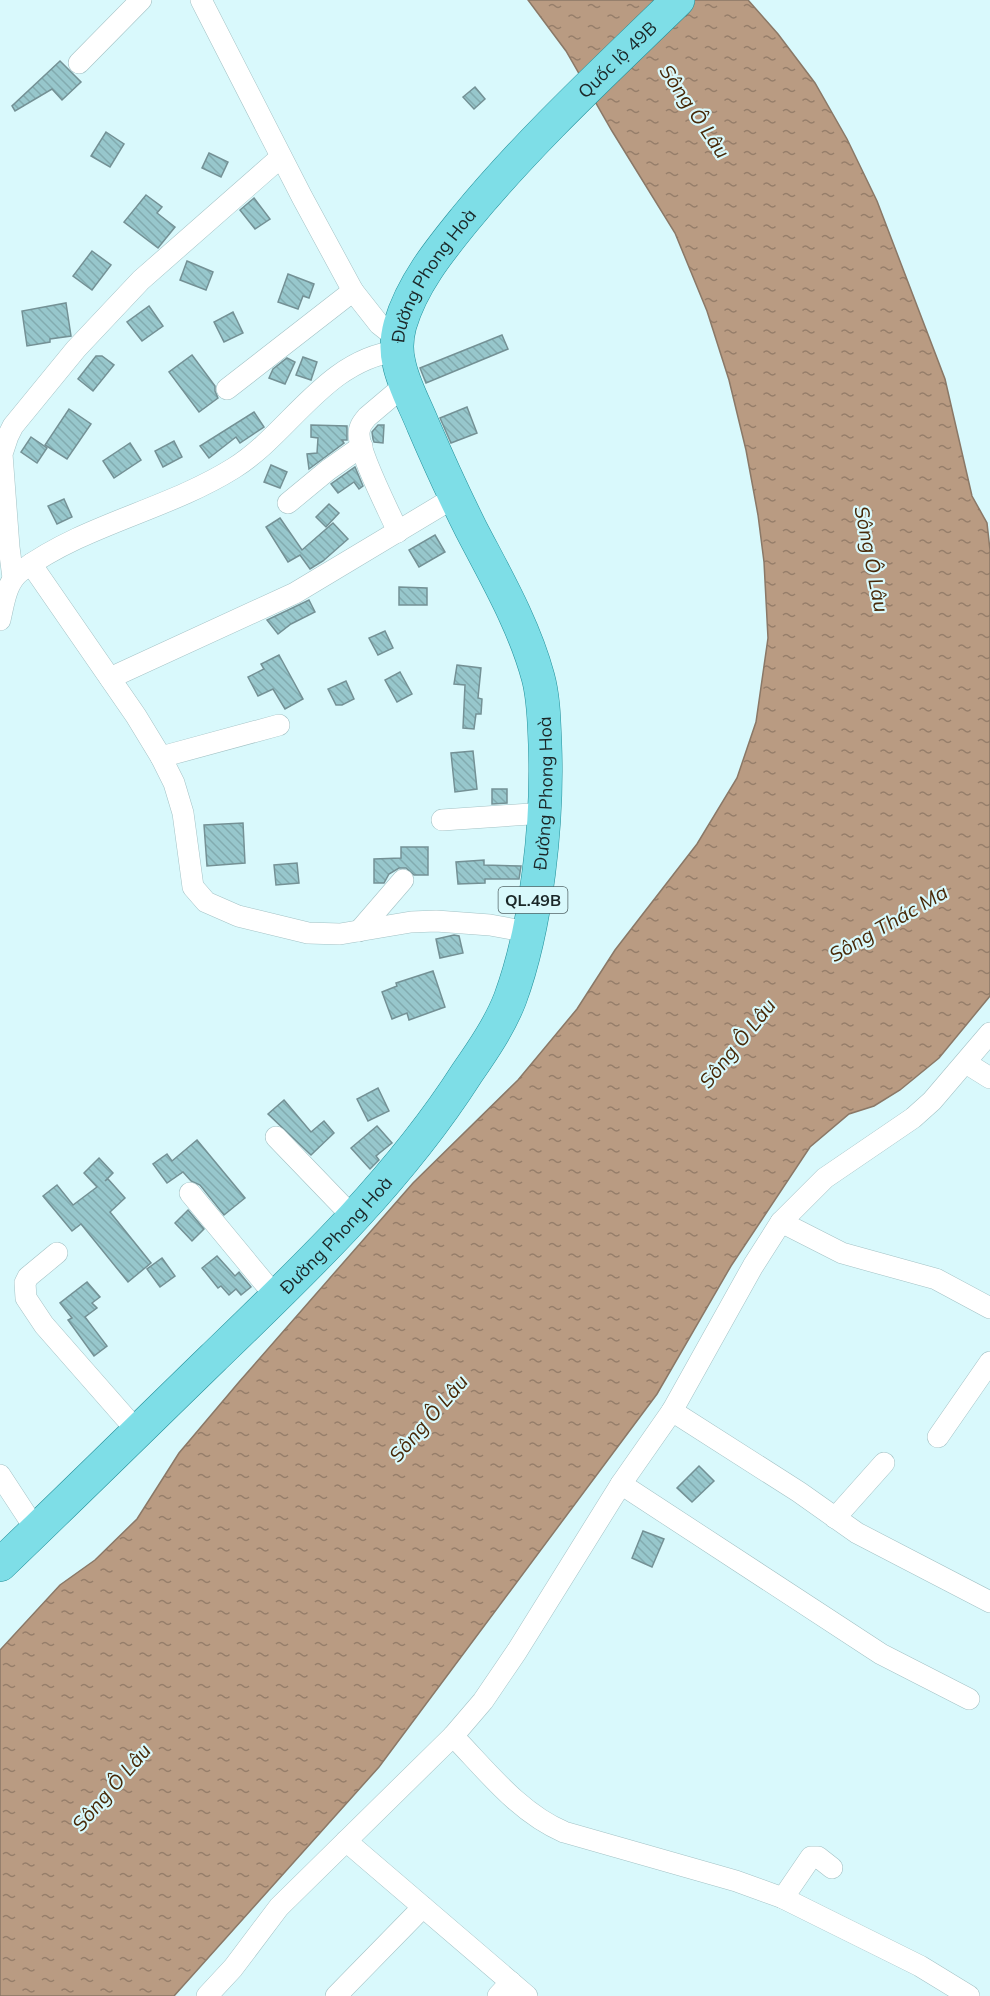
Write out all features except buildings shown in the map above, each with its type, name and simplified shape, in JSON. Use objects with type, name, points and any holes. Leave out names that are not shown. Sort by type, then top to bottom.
[{"type":"main road","name":"Quốc lộ 49B","points":[[555,119],[678,0]]},
{"type":"main road","name":"Đường Phong Hoà","points":[[0,1565],[276,1297],[354,1218],[398,1169],[428,1130],[490,1038],[509,1001],[528,932],[545,813],[544,717],[539,681],[520,627],[455,498],[406,384],[399,364],[398,345],[399,327],[409,300],[438,252],[519,155],[555,119]]},
{"type":"street","points":[[79,63],[141,0]]},
{"type":"street","points":[[0,620],[13,578],[32,564],[78,538],[180,495],[235,468],[257,451],[300,407],[330,381],[368,358],[398,345],[373,318],[353,291],[201,0]]},
{"type":"street","points":[[13,578],[2,454],[13,426],[76,350],[141,280],[281,157]]},
{"type":"street","points":[[227,389],[353,291]]},
{"type":"street","points":[[398,532],[362,446],[359,432],[362,423],[406,384]]},
{"type":"street","points":[[288,503],[362,446]]},
{"type":"street","points":[[110,678],[295,593],[455,498]]},
{"type":"street","points":[[32,564],[136,716],[161,757],[179,799],[184,820],[191,881],[201,898],[213,906],[238,916],[292,930],[324,934],[359,931],[411,922],[436,921],[490,925],[528,932]]},
{"type":"street","points":[[161,757],[279,725]]},
{"type":"street","points":[[442,820],[545,813]]},
{"type":"street","points":[[359,931],[403,880]]},
{"type":"street","points":[[207,1996],[233,1968],[279,1907],[453,1736],[499,1678],[621,1484],[672,1410],[753,1266],[782,1222],[825,1178],[913,1118],[940,1093],[990,1033]]},
{"type":"street","points":[[966,1063],[990,1078]]},
{"type":"street","points":[[276,1137],[354,1218]]},
{"type":"street","points":[[190,1193],[276,1297]]},
{"type":"street","points":[[782,1222],[842,1253],[936,1279],[990,1308]]},
{"type":"street","points":[[57,1253],[28,1277],[25,1283],[26,1298],[44,1325],[137,1431]]},
{"type":"street","points":[[938,1437],[990,1362]]},
{"type":"street","points":[[672,1410],[877,1545],[990,1602]]},
{"type":"street","points":[[835,1518],[884,1463]]},
{"type":"street","points":[[0,1475],[36,1530]]},
{"type":"street","points":[[621,1484],[881,1654],[969,1699]]},
{"type":"street","points":[[453,1736],[521,1804],[551,1826],[564,1832],[736,1881],[783,1898],[920,1966],[969,1996]]},
{"type":"street","points":[[346,1841],[423,1907],[504,1989],[527,1996]]},
{"type":"street","points":[[783,1898],[810,1857],[818,1857],[832,1868]]},
{"type":"street","points":[[336,1996],[423,1907]]},
{"type":"water","points":[[528,0],[748,0],[778,34],[815,83],[847,139],[877,201],[945,379],[972,496],[987,523],[990,550],[990,996],[939,1058],[900,1090],[874,1106],[849,1114],[810,1147],[731,1266],[657,1394],[379,1767],[174,1996],[0,1996],[0,1650],[60,1585],[95,1560],[137,1519],[179,1453],[239,1382],[413,1183],[518,1080],[577,1009],[615,950],[697,844],[737,778],[756,722],[768,638],[764,562],[746,450],[729,380],[707,311],[675,233],[566,51]]},
{"type":"water label","name":"Sông Ô Lâu","points":[[695,111]]},
{"type":"water label","name":"Sông Ô Lâu","points":[[872,559]]},
{"type":"water label","name":"Sông Thác Ma","points":[[888,923]]},
{"type":"water label","name":"Sông Ô Lâu","points":[[737,1043]]},
{"type":"water label","name":"Sông Ô Lâu","points":[[428,1418]]},
{"type":"water label","name":"Sông Ô Lâu","points":[[111,1787]]}]
